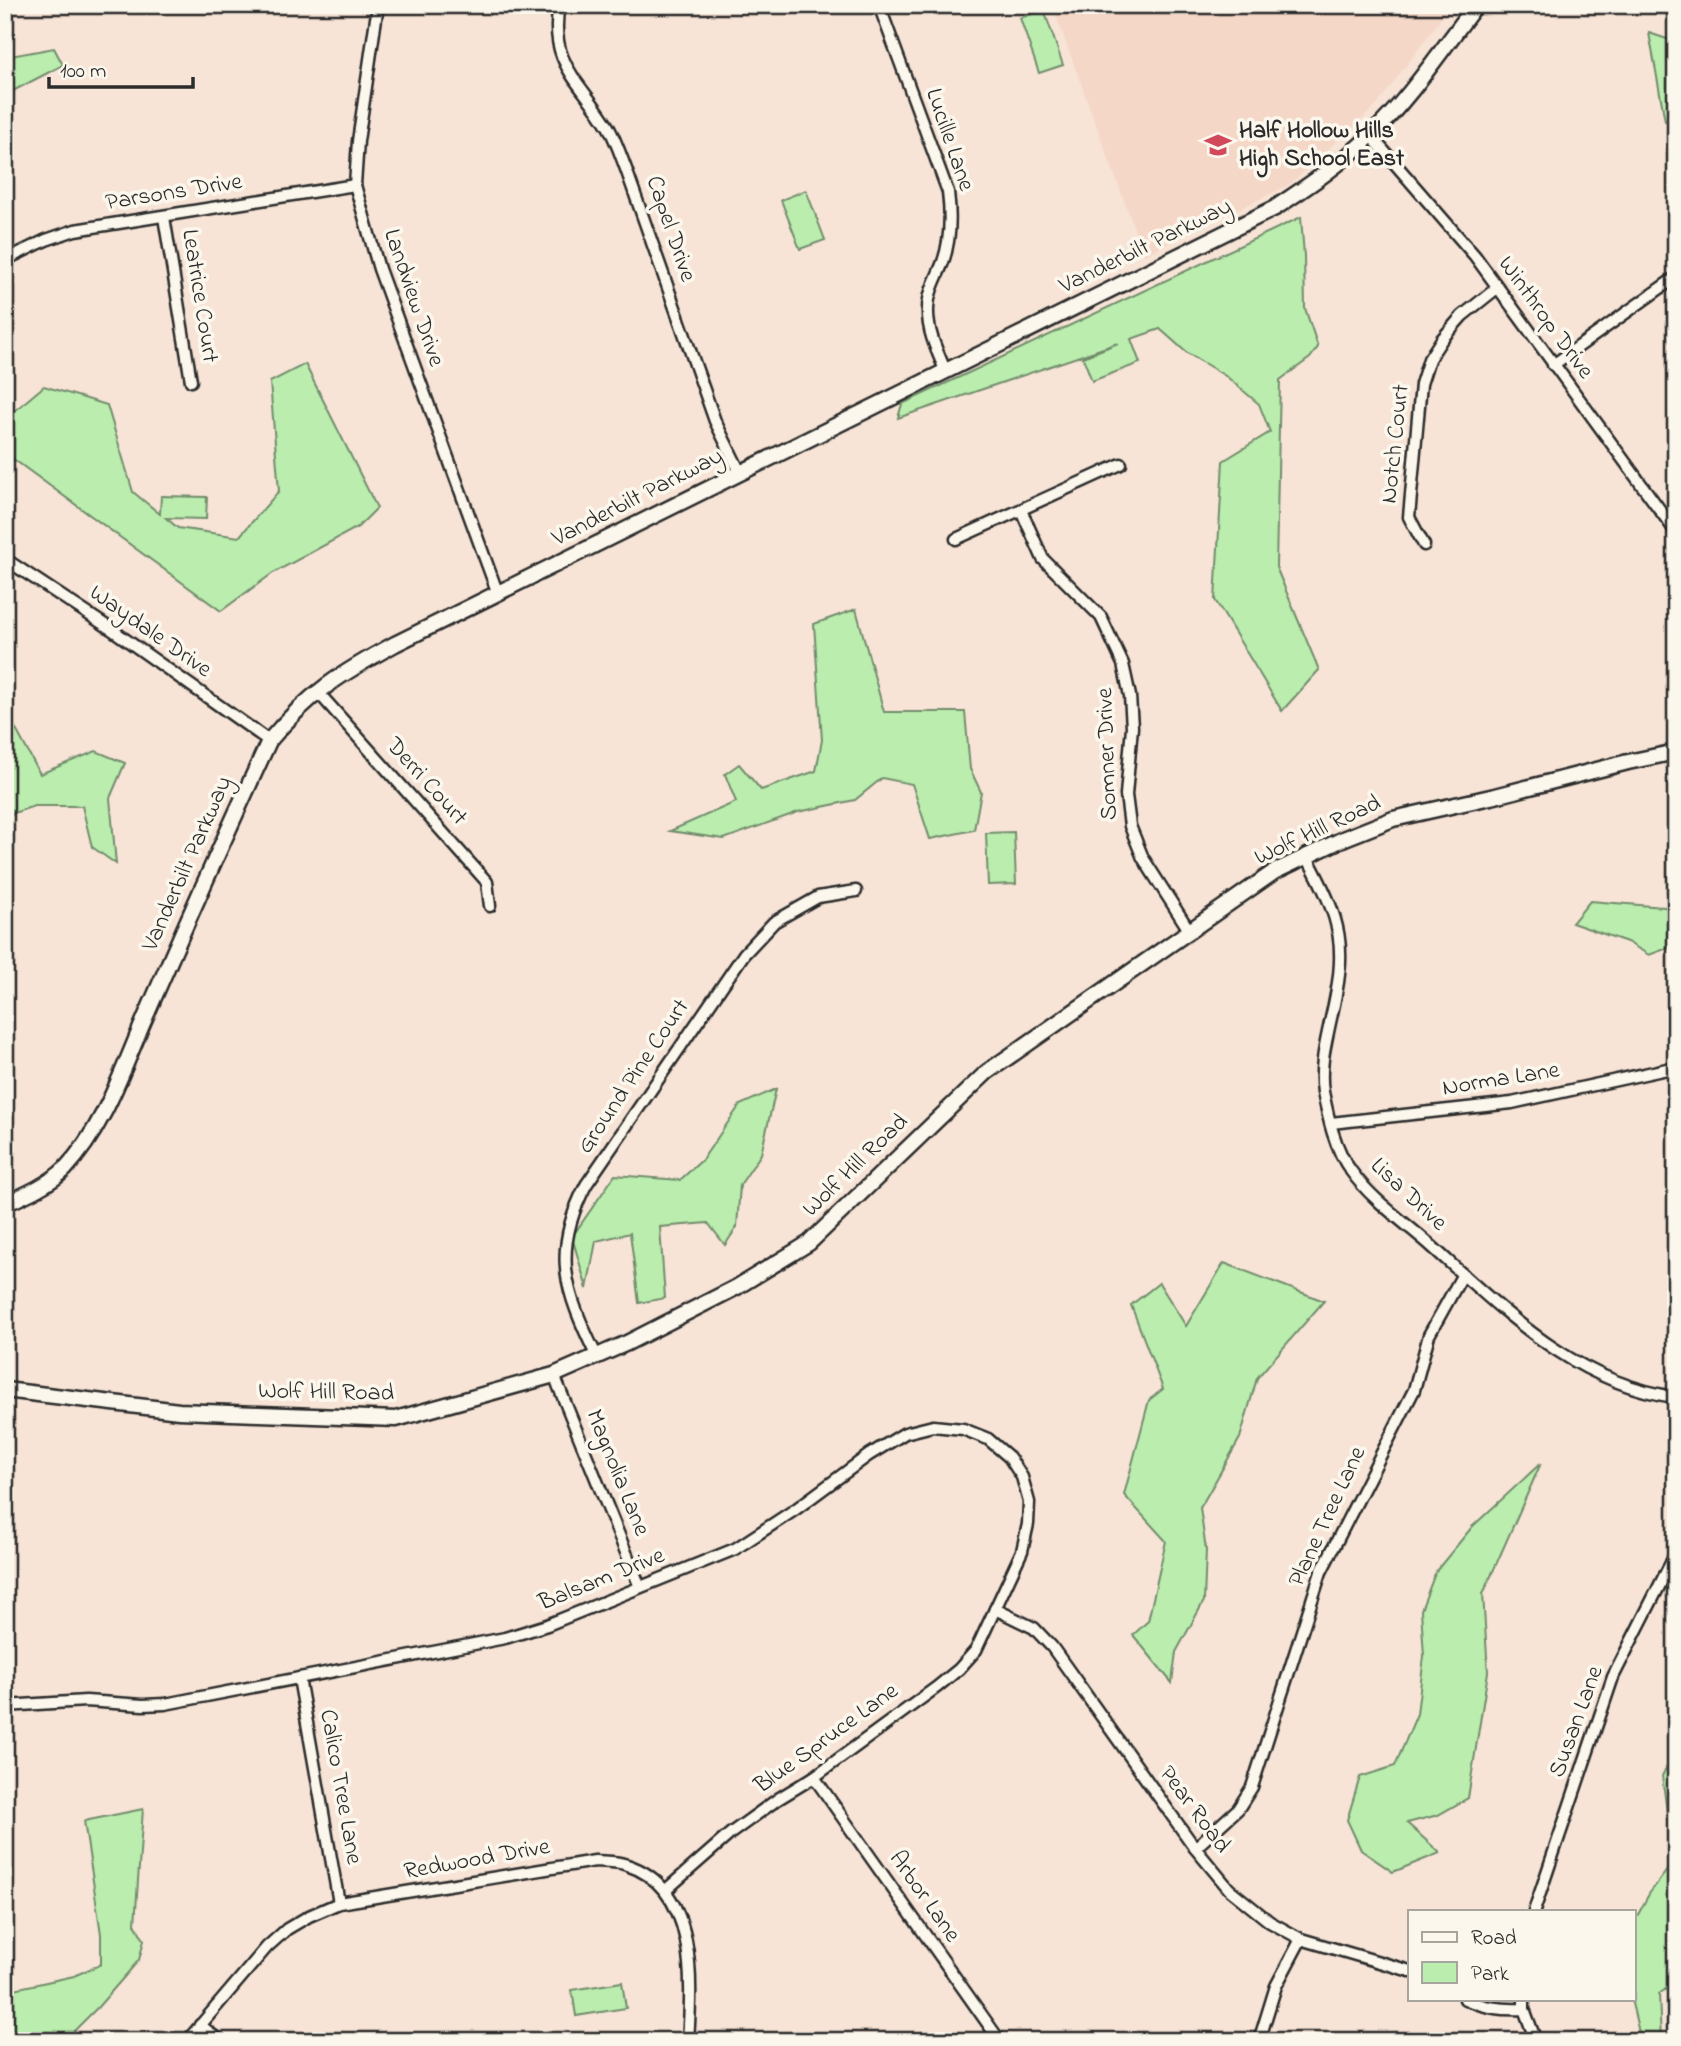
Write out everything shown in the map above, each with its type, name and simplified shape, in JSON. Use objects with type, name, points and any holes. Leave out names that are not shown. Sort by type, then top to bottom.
[{"type":"main road","name":"Vanderbilt Parkway","points":[[5,1204],[28,1194],[63,1171],[91,1137],[269,741],[293,712],[317,691],[347,670],[395,644],[1275,208],[1326,174],[1371,136],[1403,100],[1476,5]]},
{"type":"main road","name":"Wolf Hill Road","points":[[5,1390],[179,1410],[396,1419],[554,1375],[627,1343],[737,1287],[808,1243],[987,1072],[1274,872],[1392,819],[1676,752]]},
{"type":"street","name":"Landview Drive","points":[[378,5],[358,141],[355,185],[379,269],[498,594]]},
{"type":"street","name":"Capel Drive","points":[[559,5],[555,29],[558,49],[570,72],[610,130],[715,421],[740,472]]},
{"type":"street","name":"Lucille Lane","points":[[879,5],[948,192],[951,214],[949,239],[943,262],[932,285],[928,308],[931,336],[946,372]]},
{"type":"street","name":"Winthrop Drive","points":[[1371,136],[1475,256],[1676,532]]},
{"type":"street","name":"Parsons Drive","points":[[5,260],[46,240],[75,230],[355,185]]},
{"type":"street","name":"Leatrice Court","points":[[164,217],[191,381]]},
{"type":"street","points":[[1552,365],[1676,277]]},
{"type":"street","name":"Notch Court","points":[[1424,545],[1409,517],[1421,384],[1429,359],[1442,339],[1462,316],[1497,288]]},
{"type":"street","points":[[956,540],[1121,464]]},
{"type":"street","name":"Somner Drive","points":[[1021,510],[1043,559],[1061,580],[1083,597],[1101,617],[1123,664],[1130,696],[1131,717],[1126,795],[1130,826],[1143,858],[1189,930]]},
{"type":"street","name":"Waydale Drive","points":[[5,559],[269,741]]},
{"type":"street","name":"Derri Court","points":[[317,691],[487,882],[490,906]]},
{"type":"street","name":"Lisa Drive","points":[[1307,857],[1327,894],[1337,921],[1342,952],[1340,982],[1322,1059],[1323,1090],[1340,1151],[1350,1171],[1366,1189],[1462,1274],[1572,1362],[1632,1388],[1676,1397]]},
{"type":"street","name":"Ground Pine Court","points":[[596,1355],[577,1313],[565,1269],[566,1238],[572,1211],[586,1185],[744,954],[774,922],[818,897],[856,891]]},
{"type":"street","name":"Norma Lane","points":[[1331,1123],[1512,1103],[1676,1067]]},
{"type":"street","name":"Plane Tree Lane","points":[[1195,1848],[1238,1809],[1251,1787],[1321,1572],[1414,1390],[1429,1335],[1462,1274]]},
{"type":"street","name":"Magnolia Lane","points":[[554,1375],[640,1587]]},
{"type":"street","name":"Balsam Drive","points":[[5,1706],[86,1701],[165,1704],[505,1638],[547,1625],[735,1549],[796,1509],[869,1455],[905,1433],[933,1426],[963,1429],[988,1439],[1009,1457],[1021,1477],[1028,1502],[1028,1524],[1022,1550],[995,1609]]},
{"type":"street","name":"Susan Lane","points":[[1534,1910],[1613,1677],[1676,1553]]},
{"type":"street","name":"Pear Road","points":[[995,1609],[1034,1628],[1052,1647],[1195,1848],[1229,1889],[1270,1922],[1301,1939],[1408,1970]]},
{"type":"street","name":"Blue Spruce Lane","points":[[666,1889],[732,1833],[778,1799],[814,1777],[959,1669],[976,1650],[995,1609]]},
{"type":"street","name":"Calico Tree Lane","points":[[299,1678],[339,1903]]},
{"type":"street","name":"Arbor Lane","points":[[814,1777],[1000,2041]]},
{"type":"street","name":"Redwood Drive","points":[[187,2041],[267,1947],[287,1929],[339,1903],[595,1861],[625,1864],[648,1874],[666,1889]]},
{"type":"street","points":[[666,1889],[677,1910],[686,1939],[691,2000],[688,2041]]},
{"type":"street","points":[[1259,2041],[1276,1986],[1301,1939]]},
{"type":"street","points":[[1467,2000],[1481,2006],[1506,2010],[1524,2004],[1536,2041]]},
{"type":"street","points":[[200,2025],[220,2041]]},
{"type":"shaded area","name":"Half Hollow Hills High School East","points":[[1052,5],[1451,5],[1377,105],[1289,185],[1144,255]]},
{"type":"green space","points":[[1044,10],[1063,65],[1039,73],[1020,18]]},
{"type":"green space","points":[[1649,33],[1676,42],[1676,118],[1665,121]]},
{"type":"green space","points":[[54,48],[63,65],[5,95],[5,57]]},
{"type":"green space","points":[[806,190],[825,240],[800,249],[781,200]]},
{"type":"green space","points":[[1301,217],[1305,308],[1318,347],[1310,358],[1280,380],[1276,567],[1319,670],[1282,711],[1215,600],[1223,461],[1270,432],[1259,404],[1227,377],[1187,353],[1160,329],[1131,339],[1140,363],[1092,381],[1083,357],[1118,343],[898,418],[902,404]]},
{"type":"green space","points":[[305,364],[377,508],[358,527],[273,573],[221,611],[5,453],[5,419],[44,386],[107,405],[133,492],[160,514],[161,496],[207,497],[206,519],[166,518],[178,528],[239,537],[279,491],[270,382]]},
{"type":"green space","points":[[856,609],[884,712],[965,712],[970,769],[981,792],[974,830],[930,839],[912,784],[882,778],[855,800],[798,812],[724,839],[670,831],[736,802],[725,774],[739,764],[761,790],[816,771],[822,740],[814,624]]},
{"type":"green space","points":[[5,709],[40,774],[96,751],[125,763],[110,798],[116,864],[92,847],[82,806],[34,806],[5,816]]},
{"type":"green space","points":[[1014,832],[1016,884],[988,885],[986,833]]},
{"type":"green space","points":[[1590,901],[1676,908],[1676,945],[1649,955],[1627,942],[1572,923]]},
{"type":"green space","points":[[776,1089],[761,1154],[740,1185],[737,1227],[725,1245],[708,1223],[660,1227],[665,1298],[639,1303],[630,1233],[596,1241],[587,1289],[572,1237],[615,1175],[680,1180],[702,1160],[740,1105]]},
{"type":"green space","points":[[1224,1263],[1324,1301],[1257,1378],[1240,1438],[1200,1508],[1206,1550],[1204,1601],[1176,1652],[1172,1683],[1133,1635],[1148,1621],[1166,1541],[1124,1495],[1149,1400],[1163,1389],[1131,1305],[1159,1283],[1186,1326]]},
{"type":"green space","points":[[1541,1463],[1483,1594],[1488,1672],[1468,1798],[1438,1815],[1407,1823],[1440,1853],[1393,1872],[1361,1850],[1347,1820],[1360,1777],[1395,1766],[1417,1714],[1424,1656],[1421,1610],[1436,1571],[1472,1527]]},
{"type":"green space","points":[[1676,1753],[1676,1982],[1659,1994],[1661,2041],[1641,2041],[1631,2000],[1636,2000],[1636,1918],[1649,1894],[1674,1861],[1662,1776]]},
{"type":"green space","points":[[143,1809],[135,1924],[144,1940],[139,1960],[67,2038],[60,2041],[7,2041],[5,1991],[74,1976],[101,1964],[101,1934],[84,1821]]},
{"type":"green space","points":[[622,1982],[626,2008],[576,2016],[572,1990]]},
{"type":"place","name":"Half Hollow Hills High School East","points":[[1218,145]]}]
